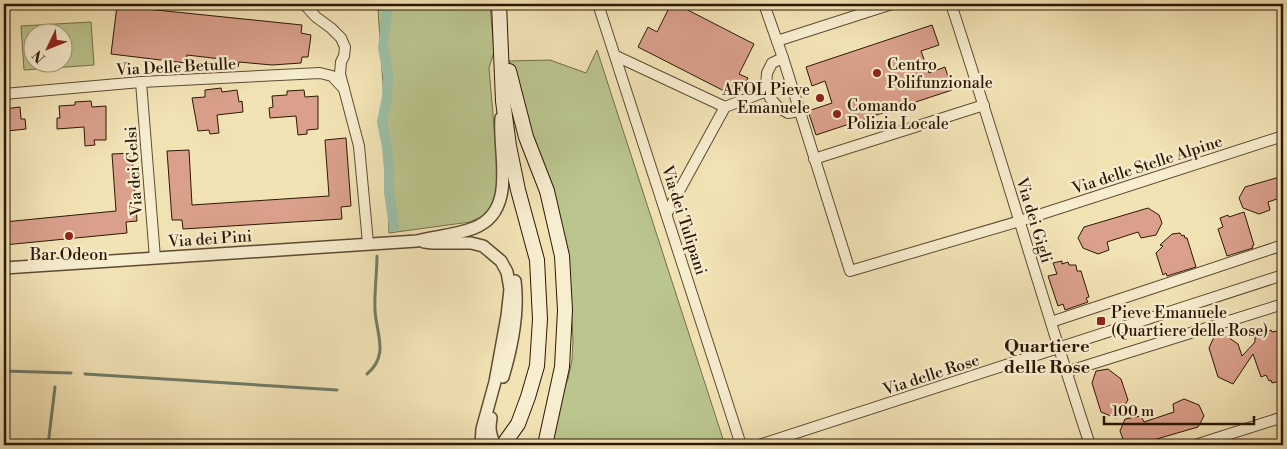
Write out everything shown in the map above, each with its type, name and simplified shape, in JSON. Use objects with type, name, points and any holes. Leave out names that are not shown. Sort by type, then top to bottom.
[{"type":"main road","points":[[498,4],[503,101],[509,146],[537,260],[540,319],[537,366],[533,382],[518,424],[503,445]]},
{"type":"main road","points":[[500,24],[512,86],[526,137],[547,191],[562,256],[565,310],[562,367],[545,445]]},
{"type":"street","points":[[304,4],[316,18],[331,28],[341,38],[346,47],[341,62],[340,74],[359,146],[368,243]]},
{"type":"street","name":"Via dei Tulipani","points":[[598,4],[741,445]]},
{"type":"street","points":[[764,4],[800,110],[814,159],[984,105]]},
{"type":"street","points":[[777,41],[892,4]]},
{"type":"street","name":"Via dei Gigli","points":[[951,4],[1090,445]]},
{"type":"street","points":[[616,56],[725,107]]},
{"type":"street","points":[[783,58],[772,63],[767,73],[767,91],[779,108],[788,113],[800,110]]},
{"type":"street","name":"Via Delle Betulle","points":[[4,94],[141,82],[320,73],[332,76],[344,89]]},
{"type":"street","name":"Via dei Gelsi","points":[[141,82],[155,258]]},
{"type":"street","points":[[667,213],[725,107],[767,91]]},
{"type":"street","name":"Via dei Pini","points":[[4,268],[417,240],[462,232],[484,223],[498,208],[503,184],[500,129],[503,101]]},
{"type":"street","name":"Via delle Stelle Alpine","points":[[814,159],[850,271],[1020,221],[1283,136]]},
{"type":"street","name":"Via dei Pini","points":[[462,232],[474,235],[499,251],[512,269],[515,282],[517,296],[508,362],[489,427],[490,436],[495,445]]},
{"type":"street","name":"Via dei Pini","points":[[417,240],[433,243],[483,246],[501,261],[507,272],[510,289],[507,316],[495,382],[482,429],[481,445]]},
{"type":"street","points":[[1051,322],[1283,245]]},
{"type":"street","name":"Via delle Rose","points":[[759,445],[1283,275]]},
{"type":"street","points":[[1066,372],[1283,304]]},
{"type":"street","points":[[1195,445],[1283,417]]},
{"type":"green space","points":[[437,4],[490,4],[494,52],[489,68],[498,173],[497,193],[493,204],[483,216],[470,222],[389,233],[387,169],[379,119],[384,99],[378,10]]},
{"type":"green space","points":[[91,22],[94,65],[72,67],[72,23]]},
{"type":"green space","points":[[597,50],[724,445],[550,445],[561,396],[568,379],[572,360],[573,339],[570,290],[509,61],[550,60],[586,73]]},
{"type":"building","points":[[671,4],[676,4],[754,44],[739,74],[748,78],[740,94],[734,96],[638,47],[648,27],[657,32]]},
{"type":"building","points":[[117,6],[302,25],[301,33],[311,35],[308,57],[302,57],[301,63],[272,65],[239,62],[238,67],[220,65],[221,59],[187,55],[186,63],[111,54]]},
{"type":"building","name":"Centro Polifunzionale","points":[[932,25],[939,45],[921,51],[929,73],[945,67],[952,90],[816,135],[808,111],[832,103],[825,81],[812,86],[806,67]]},
{"type":"building","points":[[221,88],[222,92],[237,90],[239,102],[242,101],[243,112],[217,115],[219,133],[210,134],[209,130],[198,131],[192,98],[205,97],[205,90]]},
{"type":"building","points":[[304,90],[305,97],[318,96],[318,129],[307,130],[307,134],[298,135],[296,116],[270,118],[269,108],[273,107],[272,96],[287,95],[287,91]]},
{"type":"building","points":[[91,101],[92,107],[106,106],[106,140],[94,140],[95,145],[85,146],[84,127],[57,129],[57,118],[60,118],[59,106]]},
{"type":"building","points":[[20,107],[21,119],[25,119],[26,129],[7,131],[4,129],[4,109]]},
{"type":"building","points":[[346,138],[351,206],[341,207],[342,219],[183,229],[182,220],[172,220],[167,151],[189,150],[192,205],[329,196],[325,140]]},
{"type":"building","points":[[132,153],[137,221],[126,222],[127,233],[4,245],[4,222],[116,211],[112,154]]},
{"type":"building","points":[[1283,176],[1283,197],[1268,202],[1270,210],[1259,214],[1243,208],[1239,198],[1245,187]]},
{"type":"building","points":[[1148,208],[1159,215],[1162,223],[1156,235],[1141,238],[1138,232],[1107,242],[1109,250],[1098,254],[1083,248],[1078,238],[1084,227]]},
{"type":"building","points":[[1244,212],[1254,245],[1252,246],[1253,248],[1227,256],[1218,229],[1223,227],[1220,218]]},
{"type":"building","points":[[1180,233],[1187,238],[1196,267],[1167,276],[1166,273],[1163,275],[1156,253],[1163,246],[1160,245],[1172,234]]},
{"type":"building","points":[[1062,261],[1062,264],[1068,262],[1069,265],[1076,265],[1077,271],[1081,271],[1089,297],[1086,298],[1088,302],[1065,310],[1063,304],[1058,306],[1048,276],[1057,274],[1053,263]]},
{"type":"building","points":[[1271,330],[1272,332],[1277,331],[1283,341],[1283,377],[1280,378],[1281,381],[1272,383],[1266,375],[1261,377],[1253,354],[1233,384],[1218,377],[1209,348],[1214,337],[1225,335],[1238,344],[1242,356],[1255,342],[1257,335]]},
{"type":"building","points":[[1108,369],[1121,379],[1128,400],[1116,418],[1101,412],[1092,383],[1096,371]]},
{"type":"building","points":[[1184,399],[1199,405],[1204,416],[1198,427],[1136,445],[1123,439],[1120,431],[1125,419],[1141,416],[1144,422],[1174,412],[1173,404]]},
{"type":"waterway","points":[[388,4],[383,47],[388,75],[387,97],[382,122],[387,147],[389,192],[394,227]]},
{"type":"waterway","points":[[367,374],[374,367],[380,352],[375,304],[377,256]]},
{"type":"waterway","points":[[4,371],[71,373]]},
{"type":"waterway","points":[[85,374],[337,390]]},
{"type":"waterway","points":[[48,445],[55,387]]},
{"type":"place","name":"Centro Polifunzionale","points":[[877,73]]},
{"type":"place","name":"AFOL Pieve Emanuele","points":[[820,98]]},
{"type":"place","name":"Comando Polizia Locale","points":[[837,114]]},
{"type":"place","name":"Bar Odeon","points":[[69,236]]},
{"type":"place","name":"Pieve Emanuele (Quartiere delle Rose)","points":[[1101,321]]},
{"type":"district","name":"Quartiere delle Rose","points":[[1047,356]]}]
